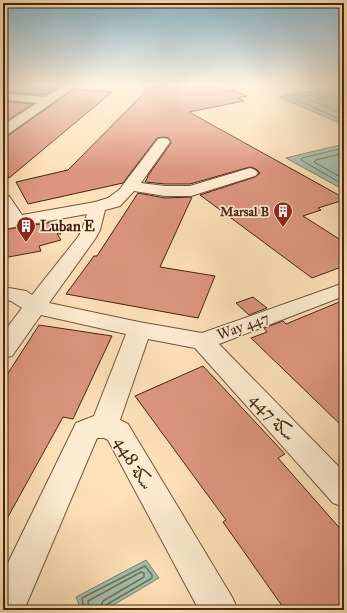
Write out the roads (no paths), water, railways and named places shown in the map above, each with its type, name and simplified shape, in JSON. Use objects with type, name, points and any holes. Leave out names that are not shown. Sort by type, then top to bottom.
[{"type":"street","points":[[3,131],[28,114]]},
{"type":"street","points":[[3,199],[10,223],[97,207],[114,202],[121,197],[130,186],[163,142]]},
{"type":"street","points":[[130,186],[165,191],[192,191],[250,173]]},
{"type":"street","points":[[3,350],[86,240],[91,230],[97,207]]},
{"type":"street","points":[[54,214],[69,218],[91,230]]},
{"type":"street","name":"Way 447","points":[[3,293],[18,296],[36,307],[139,330],[202,341],[341,293]]},
{"type":"street","points":[[104,426],[139,330]]},
{"type":"street","name":"سكة 447","points":[[202,341],[340,481]]},
{"type":"street","name":"سكة 448","points":[[4,610],[86,431],[89,428],[104,426],[118,432],[219,610]]},
{"type":"water","points":[[318,114],[344,114],[344,125]]},
{"type":"water","points":[[344,144],[344,190],[286,158]]},
{"type":"water","points":[[146,560],[159,578],[105,610],[81,610],[76,597]]},
{"type":"place","name":"Marsal B","points":[[283,228]]},
{"type":"place","name":"Luban E","points":[[26,243]]}]
